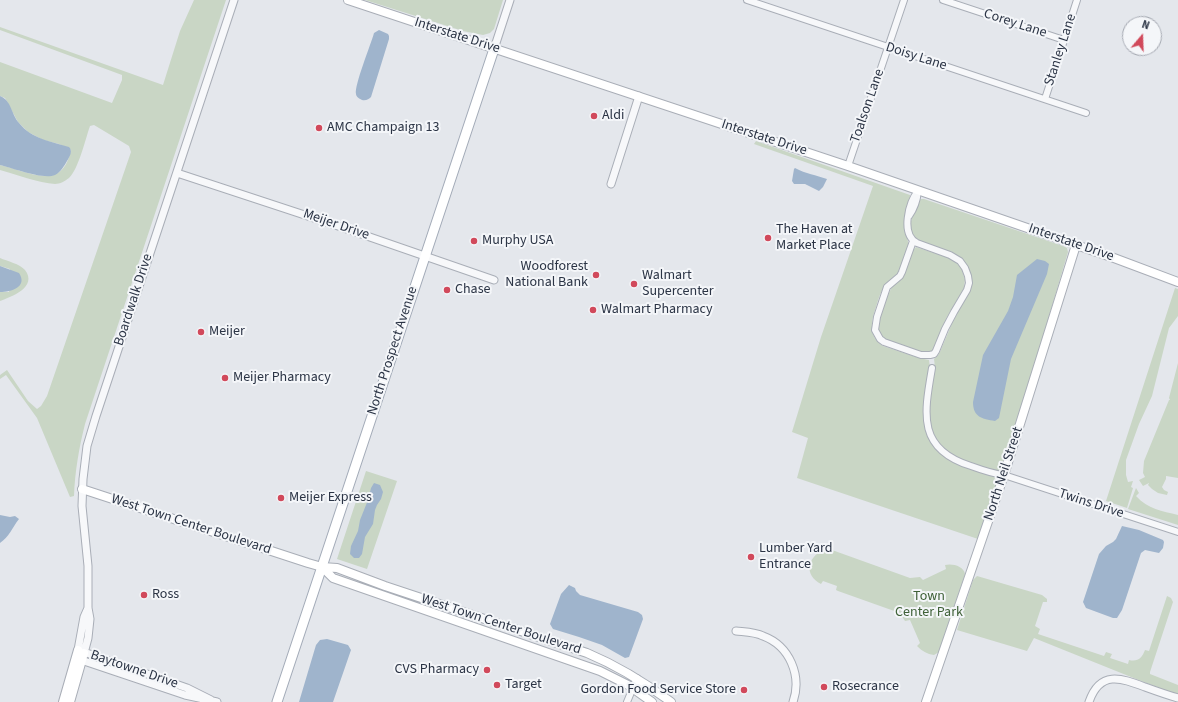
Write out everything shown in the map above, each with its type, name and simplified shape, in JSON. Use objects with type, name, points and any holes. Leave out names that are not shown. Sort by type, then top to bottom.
[{"type":"main road","name":"Interstate Drive","points":[[348,0],[848,166],[1178,282]]},
{"type":"main road","name":"North Prospect Avenue","points":[[277,702],[494,49]]},
{"type":"main road","name":"North Neil Street","points":[[926,702],[1004,475],[1076,245]]},
{"type":"main road","name":"West Town Center Boulevard","points":[[82,489],[322,567],[337,568],[385,586],[587,653],[617,666],[671,702]]},
{"type":"main road","name":"West Town Center Boulevard","points":[[322,567],[333,578],[583,663],[611,676],[652,702]]},
{"type":"main road","points":[[64,702],[80,655]]},
{"type":"main road","points":[[70,702],[80,655]]},
{"type":"street","name":"Boardwalk Drive","points":[[80,655],[84,617],[88,608],[88,566],[82,510],[82,489],[84,461],[91,431],[234,0]]},
{"type":"street","name":"North Prospect Avenue","points":[[494,49],[510,0]]},
{"type":"street","name":"Doisy Lane","points":[[747,0],[1086,113]]},
{"type":"street","name":"Toalson Lane","points":[[848,166],[904,0]]},
{"type":"street","name":"Corey Lane","points":[[943,0],[1064,40]]},
{"type":"street","name":"Stanley Lane","points":[[1045,99],[1077,0]]},
{"type":"street","points":[[611,184],[639,96]]},
{"type":"street","name":"Meijer Drive","points":[[177,173],[494,280]]},
{"type":"street","points":[[913,241],[957,258],[965,268],[968,276],[967,290],[945,329],[936,351],[930,356],[922,355],[884,342],[880,339],[875,330],[877,317],[886,290],[902,272],[913,241],[908,230],[908,218],[913,211],[918,190]]},
{"type":"street","name":"Twins Drive","points":[[932,368],[927,396],[927,423],[933,441],[947,455],[956,461],[994,474],[1004,475],[1178,532]]},
{"type":"street","points":[[736,631],[751,632],[764,636],[777,644],[788,656],[792,663],[796,678],[796,693],[793,702]]},
{"type":"street","name":"Baytowne Drive","points":[[80,655],[126,671],[185,695],[214,701]]},
{"type":"street","points":[[627,702],[637,678]]},
{"type":"street","points":[[1089,702],[1095,689],[1102,682],[1120,678],[1178,698]]},
{"type":"green space","points":[[194,0],[226,0],[85,424],[75,478],[74,496],[70,497],[37,418],[6,375],[0,379],[0,375],[7,370],[28,401],[37,409],[41,406],[47,396],[131,152],[129,146],[94,125],[90,126],[76,168],[69,178],[62,182],[55,184],[42,182],[0,170],[0,165],[32,174],[43,176],[52,175],[60,171],[67,163],[71,150],[59,144],[43,140],[28,132],[18,122],[5,98],[0,96],[0,62],[112,103],[122,80],[122,75],[0,30],[0,27],[163,85],[180,31]]},
{"type":"green space","points":[[365,0],[503,0],[494,29],[490,33],[483,35],[463,31]]},
{"type":"green space","points":[[756,141],[910,195],[910,203],[904,226],[908,245],[899,271],[880,294],[873,318],[872,328],[875,338],[883,346],[929,360],[930,368],[924,404],[924,420],[926,428],[941,453],[948,459],[958,464],[998,477],[978,539],[797,478],[808,438],[792,432],[821,337],[873,186],[754,144]]},
{"type":"green space","points":[[921,199],[1067,248],[1068,252],[1027,391],[1000,472],[958,459],[939,443],[931,429],[929,411],[934,372],[934,359],[939,354],[956,314],[972,285],[969,270],[962,259],[925,244],[916,238],[911,230],[914,210]]},
{"type":"green space","points":[[916,247],[952,259],[961,267],[965,280],[964,288],[947,317],[931,352],[920,351],[887,340],[880,334],[878,326],[889,292],[912,251]]},
{"type":"green space","points":[[0,258],[17,264],[23,268],[28,276],[28,281],[22,290],[0,301],[0,292],[9,292],[10,269],[0,266]]},
{"type":"green space","points":[[1175,288],[1178,289],[1178,316],[1169,328],[1152,396],[1139,424],[1126,460],[1126,475],[1128,482],[1133,481],[1131,487],[1133,488],[1127,508],[1106,501]]},
{"type":"green space","points":[[1178,363],[1178,478],[1166,476],[1162,487],[1168,492],[1167,495],[1158,493],[1152,489],[1148,485],[1149,483],[1143,486],[1139,480],[1145,477],[1143,473],[1144,461],[1170,400],[1169,398]]},
{"type":"green space","points":[[366,471],[397,481],[367,569],[337,559]]},
{"type":"green space","points":[[1136,488],[1139,493],[1136,496],[1145,504],[1156,509],[1178,515],[1178,525],[1128,509]]},
{"type":"green space","name":"Town Center Park","points":[[823,550],[832,550],[910,578],[920,577],[923,580],[946,569],[945,565],[948,564],[960,567],[965,574],[939,652],[931,655],[917,646],[920,643],[910,620],[905,621],[897,612],[838,591],[836,590],[837,586],[823,581],[821,584],[816,580],[810,571],[811,562],[818,553]]},
{"type":"green space","points":[[977,576],[1042,595],[1047,599],[1047,602],[1043,602],[1035,626],[1040,629],[1038,634],[1104,656],[1106,652],[1112,654],[1110,658],[1128,664],[1129,660],[1139,659],[1145,650],[1149,651],[1167,596],[1171,598],[1173,602],[1150,674],[1178,685],[1178,695],[1034,638],[1027,651],[957,630],[973,580]]},
{"type":"water","points":[[379,30],[388,34],[389,39],[371,97],[366,100],[362,100],[356,95],[356,90],[374,33]]},
{"type":"water","points":[[0,96],[7,101],[16,119],[30,133],[42,139],[69,147],[71,152],[69,157],[62,169],[57,174],[43,176],[0,165]]},
{"type":"water","points":[[795,168],[827,179],[823,187],[819,191],[805,184],[794,184],[792,181]]},
{"type":"water","points":[[1037,259],[1045,261],[1049,264],[1047,274],[1011,359],[999,418],[995,421],[982,418],[975,411],[973,402],[983,355],[1008,311],[1013,297],[1017,275]]},
{"type":"water","points":[[0,266],[19,273],[21,282],[17,288],[0,292]]},
{"type":"water","points":[[374,483],[380,485],[383,492],[375,510],[373,524],[365,537],[362,554],[359,558],[354,558],[350,554],[351,546],[358,531],[360,520]]},
{"type":"water","points":[[0,515],[10,517],[15,516],[19,519],[8,535],[0,543]]},
{"type":"water","points":[[1122,526],[1139,530],[1163,540],[1164,542],[1163,548],[1159,553],[1145,550],[1141,553],[1122,610],[1117,618],[1113,618],[1086,608],[1083,602],[1099,554],[1106,546],[1116,539]]},
{"type":"water","points":[[569,585],[575,588],[580,595],[638,612],[642,615],[643,619],[629,657],[625,658],[602,645],[553,629],[550,624],[561,594]]},
{"type":"water","points":[[327,639],[348,645],[351,650],[333,702],[299,702],[316,645],[320,640]]},
{"type":"place","name":"Aldi","points":[[594,116]]},
{"type":"place","name":"AMC Champaign 13","points":[[319,128]]},
{"type":"place","name":"The Haven at Market Place","points":[[768,238]]},
{"type":"place","name":"Murphy USA","points":[[474,241]]},
{"type":"place","name":"Woodforest National Bank","points":[[596,275]]},
{"type":"place","name":"Walmart Supercenter","points":[[634,284]]},
{"type":"place","name":"Chase","points":[[447,290]]},
{"type":"place","name":"Walmart Pharmacy","points":[[593,310]]},
{"type":"place","name":"Meijer","points":[[201,332]]},
{"type":"place","name":"Meijer Pharmacy","points":[[225,378]]},
{"type":"place","name":"Meijer Express","points":[[281,498]]},
{"type":"place","name":"Lumber Yard Entrance","points":[[751,557]]},
{"type":"place","name":"Ross","points":[[144,595]]},
{"type":"place","name":"CVS Pharmacy","points":[[487,670]]},
{"type":"place","name":"Target","points":[[497,685]]},
{"type":"place","name":"Rosecrance","points":[[824,687]]},
{"type":"place","name":"Gordon Food Service Store","points":[[744,690]]}]
